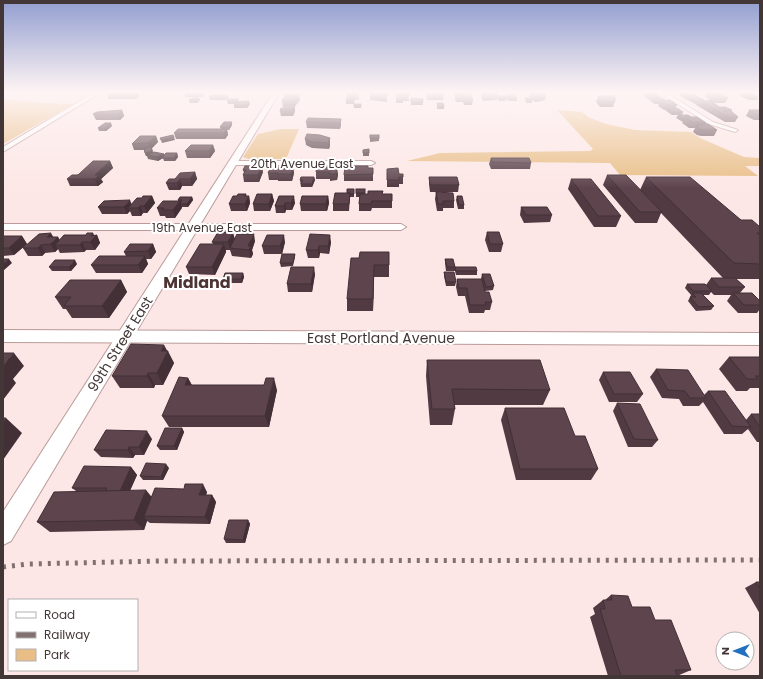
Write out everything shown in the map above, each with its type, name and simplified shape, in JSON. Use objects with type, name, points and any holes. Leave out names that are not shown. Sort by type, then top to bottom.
[{"type":"main road","name":"East Portland Avenue","points":[[3,336],[760,339]]},
{"type":"street","points":[[3,150],[45,125]]},
{"type":"street","name":"99th Street East","points":[[3,533],[257,125]]},
{"type":"street","points":[[719,125],[735,130]]},
{"type":"street","name":"20th Avenue East","points":[[233,163],[371,163]]},
{"type":"street","name":"19th Avenue East","points":[[3,227],[401,227]]},
{"type":"green space","points":[[3,125],[37,125],[3,144]]},
{"type":"green space","points":[[571,125],[609,125],[635,130],[691,132],[700,138],[744,157],[760,158],[760,166],[745,166],[758,176],[620,175],[610,163],[407,161],[440,153],[590,151],[593,149]]},
{"type":"green space","points":[[281,129],[299,129],[286,159],[249,159],[243,157],[258,134]]},
{"type":"building","points":[[103,125],[109,125],[104,128],[98,128]]},
{"type":"building","points":[[222,125],[230,125],[229,127],[220,127]]},
{"type":"building","points":[[697,125],[709,125],[717,130],[700,129],[696,126],[699,126]]},
{"type":"building","points":[[178,129],[227,129],[224,133],[174,133]]},
{"type":"building","points":[[307,134],[320,135],[330,138],[328,143],[311,142],[305,139]]},
{"type":"building","points":[[173,135],[174,137],[161,140],[160,138]]},
{"type":"building","points":[[370,135],[379,135],[379,138],[370,138]]},
{"type":"building","points":[[140,136],[156,136],[148,143],[132,144]]},
{"type":"building","points":[[191,145],[213,145],[209,151],[185,151]]},
{"type":"building","points":[[151,147],[152,151],[145,153],[144,148]]},
{"type":"building","points":[[369,149],[369,153],[363,153],[363,150]]},
{"type":"building","points":[[154,152],[164,154],[157,157],[147,155]]},
{"type":"building","points":[[166,153],[177,153],[174,158],[162,158]]},
{"type":"building","points":[[491,158],[529,158],[531,163],[492,162]]},
{"type":"building","points":[[93,161],[110,161],[95,175],[99,175],[95,179],[67,179],[72,175],[78,175]]},
{"type":"building","points":[[245,166],[262,166],[258,175],[243,175],[246,170],[243,170]]},
{"type":"building","points":[[345,166],[368,166],[368,168],[373,168],[373,174],[344,175]]},
{"type":"building","points":[[271,167],[293,167],[291,174],[277,174],[278,173],[268,173]]},
{"type":"building","points":[[317,167],[337,167],[336,174],[329,174],[330,172],[316,172]]},
{"type":"building","points":[[398,168],[399,174],[403,174],[403,177],[399,177],[399,180],[387,180],[387,169]]},
{"type":"building","points":[[195,172],[190,179],[180,179],[177,183],[166,183],[169,179],[175,179],[180,173]]},
{"type":"building","points":[[607,175],[626,175],[662,212],[640,212]]},
{"type":"building","points":[[301,177],[314,177],[312,184],[301,184],[303,180],[300,180]]},
{"type":"building","points":[[429,177],[457,177],[459,185],[430,185]]},
{"type":"building","points":[[646,177],[690,177],[741,220],[752,220],[760,227],[760,233],[757,233],[760,236],[760,264],[734,263]]},
{"type":"building","points":[[571,179],[591,179],[621,216],[598,216]]},
{"type":"building","points":[[347,189],[354,189],[354,194],[347,193]]},
{"type":"building","points":[[356,189],[365,189],[365,193],[356,193]]},
{"type":"building","points":[[368,191],[383,191],[382,194],[392,194],[392,201],[372,201],[371,204],[359,204],[360,194],[368,194]]},
{"type":"building","points":[[436,192],[453,193],[454,201],[443,201],[443,204],[438,204]]},
{"type":"building","points":[[335,193],[350,193],[349,204],[333,204]]},
{"type":"building","points":[[238,194],[246,194],[245,196],[249,196],[245,204],[229,204],[233,196],[237,196]]},
{"type":"building","points":[[257,194],[272,194],[269,204],[253,204]]},
{"type":"building","points":[[143,196],[152,196],[144,206],[140,206],[138,208],[128,208],[137,198],[142,198]]},
{"type":"building","points":[[279,196],[294,196],[291,203],[285,203],[284,206],[275,206]]},
{"type":"building","points":[[302,196],[328,196],[326,204],[300,204]]},
{"type":"building","points":[[457,196],[462,196],[464,205],[459,205]]},
{"type":"building","points":[[180,197],[192,197],[187,204],[181,204],[180,203],[182,200],[178,200]]},
{"type":"building","points":[[130,200],[124,207],[98,207],[104,201]]},
{"type":"building","points":[[163,201],[180,201],[173,210],[163,210],[164,208],[157,208]]},
{"type":"building","points":[[521,207],[547,207],[552,215],[526,215]]},
{"type":"building","points":[[218,232],[233,232],[228,242],[212,242]]},
{"type":"building","points":[[487,232],[499,232],[503,244],[490,244]]},
{"type":"building","points":[[51,233],[47,237],[58,237],[51,244],[41,245],[38,248],[23,248],[39,234]]},
{"type":"building","points":[[87,233],[93,233],[91,236],[97,235],[90,242],[82,242],[80,245],[55,245],[64,235],[86,235]]},
{"type":"building","points":[[237,234],[254,234],[248,246],[251,246],[249,250],[230,248]]},
{"type":"building","points":[[310,234],[330,235],[328,246],[319,246],[318,250],[306,250]]},
{"type":"building","points":[[267,235],[284,235],[280,246],[262,246]]},
{"type":"building","points":[[3,236],[22,236],[9,248],[3,248]]},
{"type":"building","points":[[130,244],[153,244],[148,251],[124,252]]},
{"type":"building","points":[[200,244],[224,244],[212,267],[186,267]]},
{"type":"building","points":[[360,252],[389,252],[389,265],[374,265],[373,299],[347,299],[351,258],[359,258]]},
{"type":"building","points":[[282,254],[295,254],[293,263],[280,263]]},
{"type":"building","points":[[99,256],[145,256],[138,265],[91,265]]},
{"type":"building","points":[[3,259],[9,259],[3,264]]},
{"type":"building","points":[[445,259],[453,259],[455,267],[447,267]]},
{"type":"building","points":[[55,260],[75,260],[69,267],[49,267]]},
{"type":"building","points":[[291,267],[314,267],[311,284],[287,284]]},
{"type":"building","points":[[455,267],[476,267],[477,271],[456,271]]},
{"type":"building","points":[[444,272],[454,272],[456,282],[446,282]]},
{"type":"building","points":[[225,273],[243,273],[241,279],[223,279]]},
{"type":"building","points":[[482,274],[490,274],[494,286],[486,287]]},
{"type":"building","points":[[711,278],[735,278],[745,287],[719,287]]},
{"type":"building","points":[[457,279],[482,279],[485,292],[489,292],[492,302],[485,302],[486,305],[470,305],[467,288],[459,288]]},
{"type":"building","points":[[70,280],[121,280],[102,306],[64,306],[71,297],[55,297]]},
{"type":"building","points":[[687,284],[705,284],[712,291],[693,291]]},
{"type":"building","points":[[692,293],[701,293],[714,306],[699,307],[690,297],[696,297]]},
{"type":"building","points":[[733,293],[752,293],[760,301],[760,305],[744,305]]},
{"type":"building","points":[[131,344],[164,345],[161,351],[168,351],[157,373],[148,373],[147,376],[112,376]]},
{"type":"building","points":[[3,353],[14,353],[3,366]]},
{"type":"building","points":[[729,357],[760,357],[760,376],[755,376],[758,379],[747,379]]},
{"type":"building","points":[[427,360],[540,360],[550,390],[452,389],[455,409],[432,409]]},
{"type":"building","points":[[656,369],[688,370],[706,398],[690,398],[685,391],[668,390]]},
{"type":"building","points":[[603,372],[630,372],[643,394],[614,394]]},
{"type":"building","points":[[179,377],[188,378],[185,385],[264,385],[266,378],[274,378],[265,416],[162,416]]},
{"type":"building","points":[[708,391],[725,391],[751,427],[732,426]]},
{"type":"building","points":[[617,403],[640,404],[658,440],[634,439]]},
{"type":"building","points":[[505,408],[564,408],[575,436],[585,436],[598,469],[520,469]]},
{"type":"building","points":[[751,414],[760,414],[760,427]]},
{"type":"building","points":[[165,428],[182,428],[174,446],[157,446]]},
{"type":"building","points":[[106,430],[147,431],[139,447],[129,447],[128,450],[94,450]]},
{"type":"building","points":[[146,463],[166,464],[161,477],[140,476]]},
{"type":"building","points":[[84,466],[131,467],[120,491],[105,491],[107,488],[72,488]]},
{"type":"building","points":[[185,484],[203,484],[199,495],[212,495],[205,517],[144,516],[155,488],[184,489]]},
{"type":"building","points":[[146,490],[134,520],[37,522],[54,492]]},
{"type":"building","points":[[229,520],[248,520],[243,540],[224,539]]},
{"type":"building","points":[[756,582],[760,582],[760,589]]},
{"type":"building","points":[[611,595],[628,596],[632,607],[650,607],[655,620],[671,620],[691,670],[675,670],[677,676],[621,676],[600,609],[605,609],[603,600],[612,600]]},
{"type":"railway","points":[[3,567],[28,564],[161,561],[760,560]]},
{"type":"district","name":"Midland","points":[[197,282]]}]
